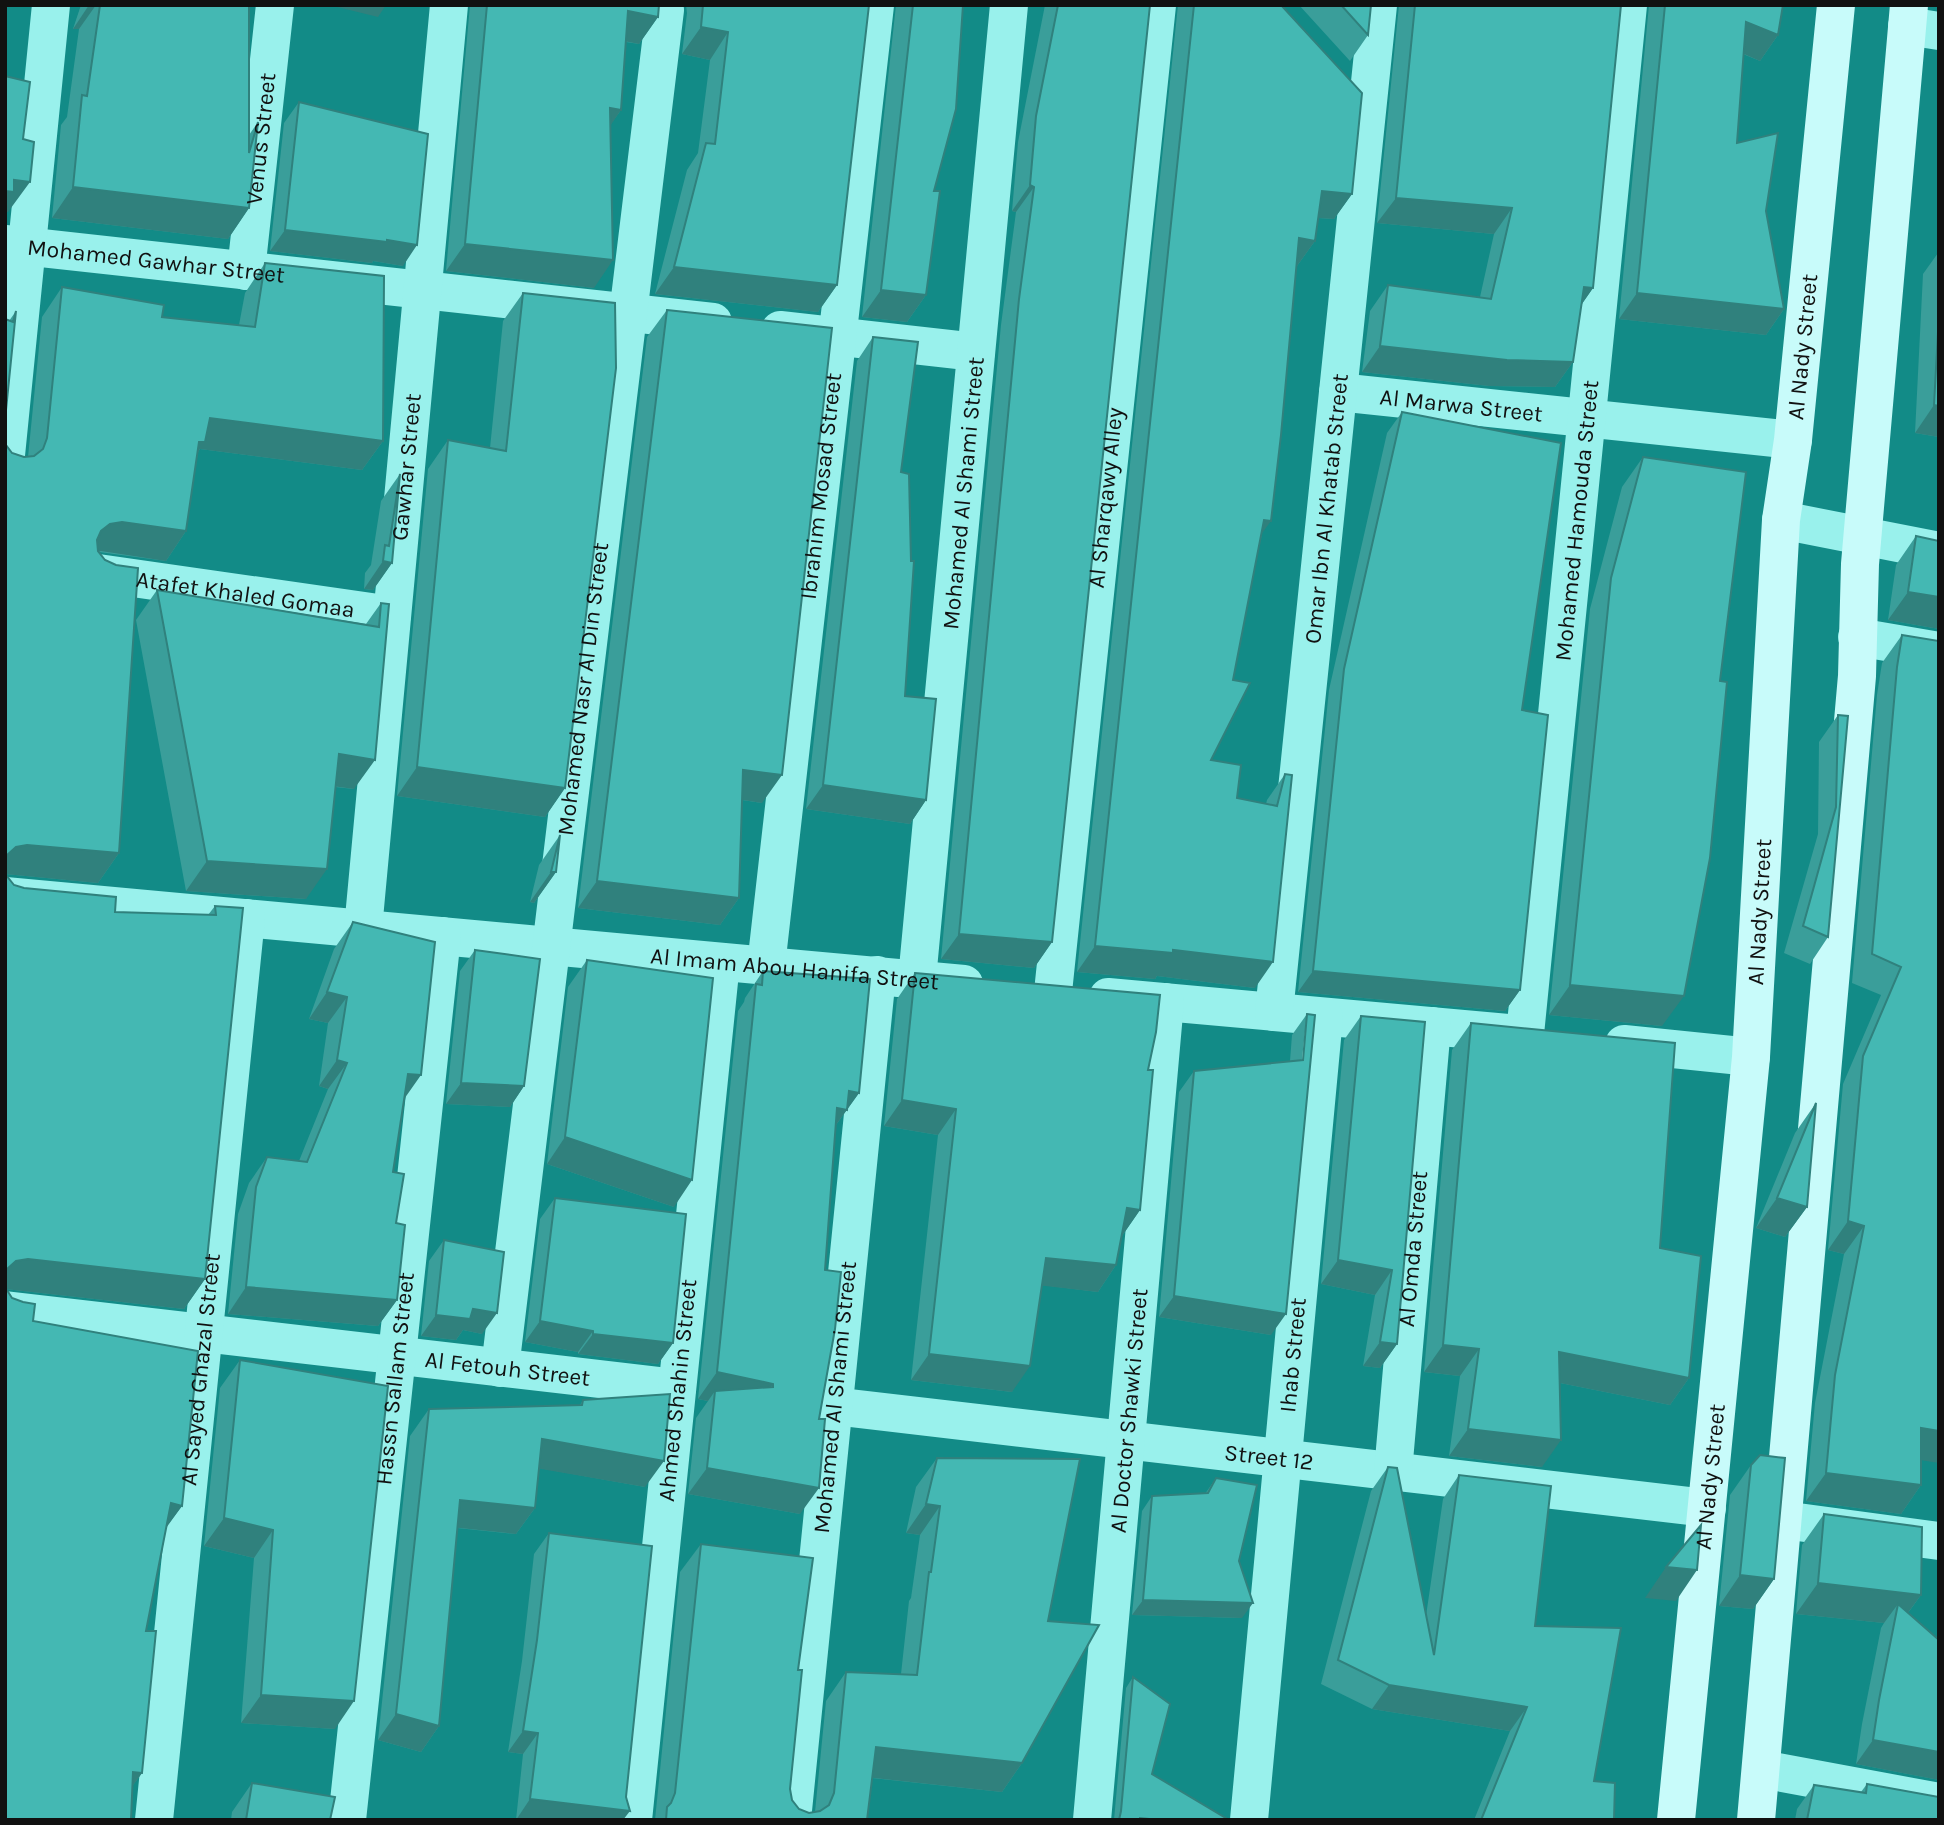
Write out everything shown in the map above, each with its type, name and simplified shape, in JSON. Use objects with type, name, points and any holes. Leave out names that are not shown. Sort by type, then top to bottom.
[{"type":"street","points":[[5,465],[16,245],[51,5]]},
{"type":"street","name":"Venus Street","points":[[246,271],[275,5]]},
{"type":"street","name":"Gawhar Street","points":[[363,929],[449,5]]},
{"type":"street","name":"Ibrahim Mosad Street","points":[[766,966],[875,5]]},
{"type":"street","name":"Mohamed Al Shami Street","points":[[917,979],[1009,5]]},
{"type":"street","name":"Al Sharqawy Alley","points":[[1025,989],[1157,5]]},
{"type":"street","name":"Omar Ibn Al Khatab Street","points":[[1275,1012],[1378,5]]},
{"type":"street","name":"Mohamed Hamouda Street","points":[[1525,1034],[1628,5]]},
{"type":"street","name":"Al Nady Street","points":[[1676,1820],[1751,1057],[1781,520],[1793,440],[1836,5]]},
{"type":"street","name":"Mohamed Nasr Al Din Street","points":[[500,1368],[665,10]]},
{"type":"street","points":[[1756,1820],[1857,676],[1863,536],[1918,21]]},
{"type":"street","points":[[1341,82],[1367,111]]},
{"type":"street","name":"Mohamed Gawhar Street","points":[[16,245],[976,352]]},
{"type":"street","name":"Al Marwa Street","points":[[1338,392],[1793,440]]},
{"type":"street","points":[[1781,520],[1939,551]]},
{"type":"street","name":"Atafet Khaled Gomaa","points":[[98,573],[392,615]]},
{"type":"street","points":[[1857,637],[1939,652]]},
{"type":"street","name":"Al Imam Abou Hanifa Street","points":[[5,896],[1525,1034],[1751,1057]]},
{"type":"street","name":"Al Sayed Ghazal Street","points":[[153,1820],[246,918]]},
{"type":"street","name":"Hassn Sallam Street","points":[[346,1820],[442,936]]},
{"type":"street","name":"Ahmed Shahin Street","points":[[633,1820],[721,962]]},
{"type":"street","name":"Mohamed Al Shami Street","points":[[792,1820],[877,975]]},
{"type":"street","name":"Al Doctor Shawki Street","points":[[1092,1820],[1165,1002]]},
{"type":"street","name":"Ihab Street","points":[[1249,1820],[1324,1017]]},
{"type":"street","name":"Al Omda Street","points":[[1393,1472],[1432,1026]]},
{"type":"street","name":"Al Fetouh Street","points":[[5,1310],[677,1388]]},
{"type":"street","name":"Street 12","points":[[834,1406],[1707,1508]]},
{"type":"street","points":[[1783,1520],[1939,1541]]},
{"type":"street","points":[[1761,1769],[1939,1802]]},
{"type":"building","points":[[100,5],[249,5],[249,153],[258,122],[249,208],[73,187],[82,95],[87,96]]},
{"type":"building","points":[[487,5],[659,5],[658,17],[628,11],[621,110],[610,108],[613,260],[465,244]]},
{"type":"building","points":[[703,5],[869,5],[837,285],[674,267],[706,143],[715,144],[728,32],[701,27]]},
{"type":"building","points":[[913,5],[963,5],[956,109],[934,191],[940,191],[926,295],[881,290]]},
{"type":"building","points":[[1058,5],[1150,5],[1052,942],[959,934],[1019,299],[1034,187],[1030,185],[1036,116]]},
{"type":"building","points":[[1194,5],[1281,5],[1362,93],[1352,194],[1322,191],[1315,241],[1299,238],[1271,521],[1264,520],[1233,680],[1250,683],[1211,760],[1241,765],[1237,798],[1277,806],[1285,774],[1292,775],[1273,962],[1173,950],[1173,953],[1095,946]]},
{"type":"building","points":[[1341,5],[1371,5],[1368,35]]},
{"type":"building","points":[[1415,5],[1621,5],[1593,288],[1584,287],[1573,362],[1507,360],[1380,346],[1388,285],[1491,299],[1512,208],[1396,198]]},
{"type":"building","points":[[1665,5],[1783,5],[1778,35],[1746,22],[1737,143],[1778,133],[1766,211],[1784,309],[1637,293]]},
{"type":"building","points":[[5,76],[30,82],[23,139],[34,142],[30,182],[14,180],[14,192],[5,191]]},
{"type":"building","points":[[299,102],[428,134],[417,245],[285,230]]},
{"type":"building","points":[[265,263],[384,276],[383,441],[210,418],[205,442],[199,442],[186,531],[122,522],[110,524],[101,531],[97,540],[98,551],[105,560],[116,565],[138,568],[119,853],[27,845],[16,847],[5,860],[5,441],[12,453],[24,457],[34,456],[43,449],[47,438],[62,287],[164,305],[162,317],[255,327]]},
{"type":"building","points":[[523,293],[615,303],[616,368],[565,788],[417,767],[448,440],[506,451]]},
{"type":"building","points":[[667,310],[832,328],[782,775],[743,770],[739,898],[597,881]]},
{"type":"building","points":[[16,311],[5,420],[5,319],[13,322]]},
{"type":"building","points":[[1939,314],[1939,406],[1934,405]]},
{"type":"building","points":[[873,337],[918,342],[901,472],[909,474],[911,561],[914,561],[905,696],[936,699],[926,800],[823,785]]},
{"type":"building","points":[[1402,412],[1561,443],[1522,710],[1548,715],[1520,990],[1313,971],[1344,669]]},
{"type":"building","points":[[1643,457],[1746,472],[1720,681],[1727,682],[1710,858],[1684,996],[1570,985],[1611,578]]},
{"type":"building","points":[[400,474],[392,563],[383,561],[385,545],[389,546]]},
{"type":"building","points":[[1916,536],[1939,541],[1939,597],[1908,592]]},
{"type":"building","points":[[157,590],[379,627],[381,603],[389,604],[375,760],[339,754],[327,869],[207,861]]},
{"type":"building","points":[[1902,635],[1939,641],[1939,1431],[1921,1428],[1921,1485],[1826,1473],[1835,1375],[1864,1226],[1848,1221],[1863,1056],[1901,967],[1872,954]]},
{"type":"building","points":[[1838,715],[1848,716],[1828,937],[1803,926],[1836,807]]},
{"type":"building","points":[[560,835],[556,872],[551,872]]},
{"type":"building","points":[[5,873],[14,885],[24,888],[116,897],[115,912],[216,915],[215,906],[243,908],[205,1279],[28,1259],[16,1261],[5,1274]]},
{"type":"building","points":[[353,922],[435,942],[421,1075],[408,1074],[393,1172],[404,1174],[396,1223],[405,1225],[397,1300],[246,1287],[256,1187],[267,1157],[307,1162],[347,1063],[337,1060],[347,997],[327,992]]},
{"type":"building","points":[[475,950],[540,959],[524,1086],[461,1083]]},
{"type":"building","points":[[587,960],[713,978],[692,1180],[565,1137]]},
{"type":"building","points":[[763,971],[870,979],[859,1093],[849,1091],[847,1110],[837,1108],[825,1270],[841,1272],[835,1329],[819,1419],[825,1419],[819,1488],[707,1468],[715,1391],[773,1387],[773,1384],[717,1372],[756,984],[762,985]]},
{"type":"building","points":[[915,973],[1160,995],[1148,1070],[1153,1070],[1140,1210],[1127,1208],[1116,1265],[1046,1258],[1030,1366],[929,1354],[956,1109],[902,1100]]},
{"type":"building","points":[[1307,1014],[1315,1015],[1286,1314],[1174,1296],[1194,1071],[1303,1060]]},
{"type":"building","points":[[1361,1016],[1425,1022],[1397,1344],[1380,1342],[1392,1270],[1338,1260]]},
{"type":"building","points":[[1471,1023],[1675,1043],[1660,1248],[1701,1256],[1689,1378],[1559,1352],[1561,1440],[1468,1429],[1479,1349],[1443,1345]]},
{"type":"building","points":[[1816,1103],[1807,1207],[1777,1198]]},
{"type":"building","points":[[555,1198],[686,1214],[673,1343],[593,1334],[593,1331],[540,1321]]},
{"type":"building","points":[[444,1240],[504,1252],[497,1313],[473,1309],[470,1319],[436,1315]]},
{"type":"building","points":[[5,1287],[12,1298],[35,1304],[33,1321],[198,1351],[182,1506],[171,1503],[146,1631],[156,1631],[142,1773],[133,1772],[131,1820],[5,1820]]},
{"type":"building","points":[[240,1360],[388,1386],[354,1701],[261,1695],[273,1530],[224,1518]]},
{"type":"building","points":[[670,1394],[664,1461],[542,1439],[535,1508],[460,1500],[439,1726],[396,1714],[429,1409],[582,1405],[583,1400]]},
{"type":"building","points":[[1760,1455],[1785,1458],[1774,1579],[1740,1575],[1751,1465]]},
{"type":"building","points":[[937,1458],[1080,1459],[1048,1621],[1099,1625],[1022,1763],[876,1747],[867,1820],[666,1820],[667,1807],[675,1793],[701,1544],[813,1558],[798,1670],[802,1670],[790,1789],[792,1800],[799,1809],[809,1813],[820,1811],[829,1805],[834,1793],[846,1672],[917,1675],[940,1506],[926,1504]]},
{"type":"building","points":[[1388,1467],[1397,1468],[1434,1655],[1459,1475],[1551,1486],[1535,1626],[1621,1628],[1594,1781],[1615,1783],[1614,1820],[1481,1820],[1527,1707],[1389,1685],[1338,1660]]},
{"type":"building","points":[[1216,1478],[1257,1485],[1239,1561],[1253,1603],[1143,1600],[1152,1496],[1208,1493]]},
{"type":"building","points":[[1824,1514],[1922,1527],[1921,1595],[1818,1583]]},
{"type":"building","points":[[1701,1525],[1697,1570],[1666,1567]]},
{"type":"building","points":[[549,1533],[652,1546],[626,1797],[630,1811],[530,1799],[538,1733],[523,1731]]},
{"type":"building","points":[[1898,1604],[1939,1640],[1939,1752],[1873,1740]]},
{"type":"building","points":[[1133,1677],[1170,1704],[1152,1774],[1229,1820],[1119,1820]]},
{"type":"building","points":[[252,1783],[335,1797],[330,1820],[246,1820]]},
{"type":"building","points":[[1867,1784],[1939,1797],[1939,1820],[1807,1820],[1814,1785],[1866,1793]]}]
